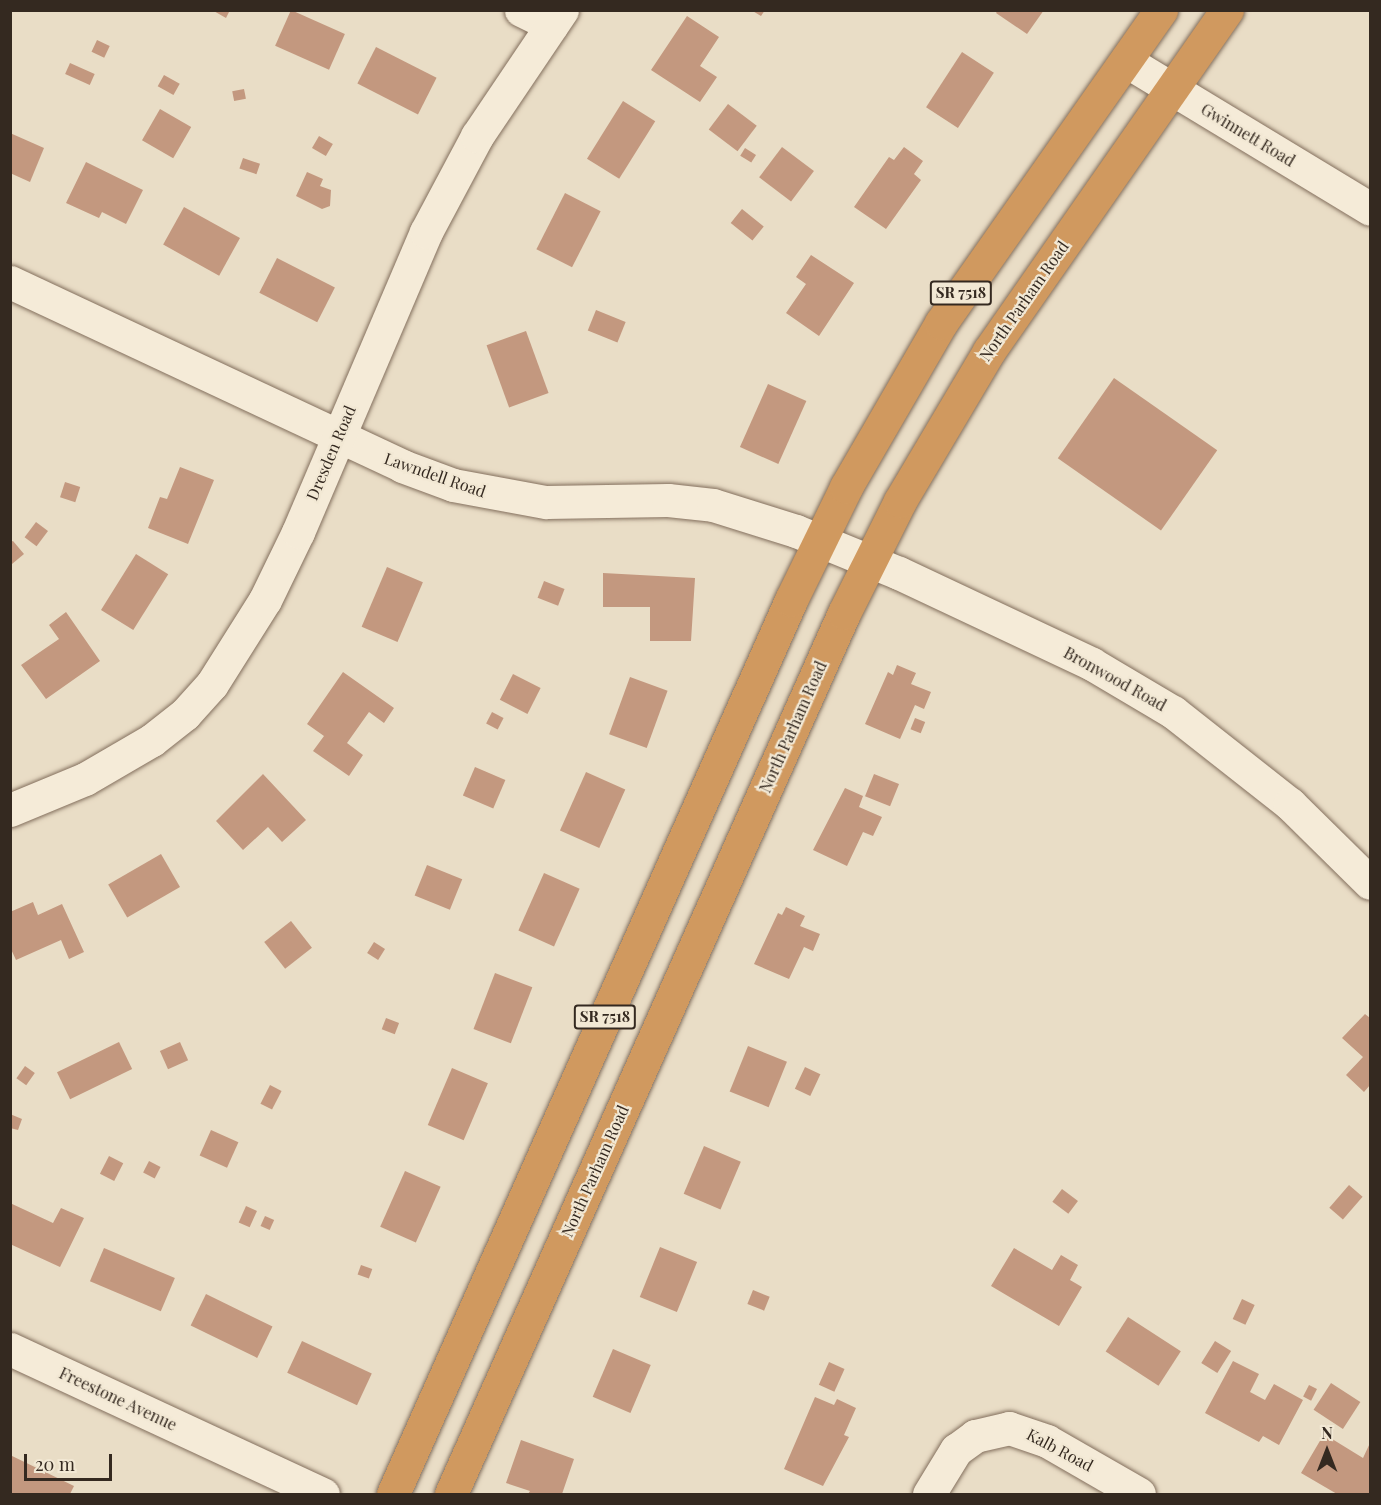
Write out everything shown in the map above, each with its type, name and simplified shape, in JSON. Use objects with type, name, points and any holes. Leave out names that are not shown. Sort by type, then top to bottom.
[{"type":"highway","name":"SR 7518","points":[[393,1494],[819,540],[898,394],[941,323],[1161,10]]},
{"type":"highway","name":"North Parham Road","points":[[451,1494],[869,560],[925,456],[989,351],[1227,10]]},
{"type":"street","points":[[521,10],[557,18]]},
{"type":"street","name":"Dresden Road","points":[[10,810],[85,779],[152,740],[185,714],[212,684],[265,600],[426,232],[482,128],[557,18]]},
{"type":"street","name":"Gwinnett Road","points":[[1126,61],[1371,209]]},
{"type":"street","name":"Lawndell Road","points":[[10,282],[402,466],[495,496],[592,504],[691,501],[745,514],[819,540]]},
{"type":"street","name":"Bronwood Road","points":[[819,540],[869,560],[1032,634],[1173,712],[1290,804],[1371,883]]},
{"type":"street","name":"Freestone Avenue","points":[[10,1349],[323,1494]]},
{"type":"street","name":"Kalb Road","points":[[929,1494],[956,1450],[975,1436],[1010,1428],[1023,1430],[1139,1494]]},
{"type":"building","points":[[212,10],[230,10],[226,18]]},
{"type":"building","points":[[291,10],[345,34],[329,70],[275,46]]},
{"type":"building","points":[[751,10],[765,10],[761,16]]},
{"type":"building","points":[[998,10],[1044,10],[1027,34],[996,13]]},
{"type":"building","points":[[687,16],[719,37],[700,66],[717,77],[700,102],[651,70]]},
{"type":"building","points":[[97,40],[110,46],[104,58],[92,52]]},
{"type":"building","points":[[376,47],[437,78],[418,114],[357,84]]},
{"type":"building","points":[[962,52],[994,73],[958,128],[926,107]]},
{"type":"building","points":[[70,63],[95,74],[90,85],[65,74]]},
{"type":"building","points":[[164,75],[180,84],[173,95],[158,86]]},
{"type":"building","points":[[244,89],[246,99],[234,101],[232,91]]},
{"type":"building","points":[[623,101],[655,121],[619,179],[587,159]]},
{"type":"building","points":[[728,104],[757,126],[737,151],[709,130]]},
{"type":"building","points":[[160,109],[191,127],[173,158],[142,140]]},
{"type":"building","points":[[10,133],[44,148],[30,182],[10,173]]},
{"type":"building","points":[[319,136],[333,144],[326,156],[312,148]]},
{"type":"building","points":[[782,147],[814,171],[791,201],[759,177]]},
{"type":"building","points":[[904,147],[923,161],[914,174],[921,180],[886,229],[854,207],[889,157],[894,160]]},
{"type":"building","points":[[745,148],[756,155],[751,163],[740,156]]},
{"type":"building","points":[[243,158],[260,164],[256,174],[239,168]]},
{"type":"building","points":[[86,162],[143,190],[126,224],[102,212],[99,218],[66,203]]},
{"type":"building","points":[[307,172],[323,179],[320,186],[331,190],[330,206],[322,209],[296,196]]},
{"type":"building","points":[[565,193],[601,211],[572,267],[536,249]]},
{"type":"building","points":[[184,207],[240,238],[219,276],[163,245]]},
{"type":"building","points":[[742,209],[764,227],[752,241],[731,223]]},
{"type":"building","points":[[811,255],[854,283],[819,336],[786,313],[806,284],[796,277]]},
{"type":"building","points":[[277,258],[335,288],[317,322],[259,293]]},
{"type":"building","points":[[596,310],[626,322],[617,342],[588,330]]},
{"type":"building","points":[[526,331],[549,393],[509,407],[487,345]]},
{"type":"building","points":[[1114,378],[1217,450],[1161,531],[1058,458]]},
{"type":"building","points":[[768,384],[806,401],[778,464],[740,447]]},
{"type":"building","points":[[180,467],[214,480],[188,544],[148,528],[160,497],[167,499]]},
{"type":"building","points":[[65,482],[80,487],[75,502],[60,497]]},
{"type":"building","points":[[36,522],[48,531],[37,546],[25,537]]},
{"type":"building","points":[[13,541],[24,554],[12,564],[10,542]]},
{"type":"building","points":[[136,554],[168,574],[133,630],[101,610]]},
{"type":"building","points":[[387,567],[423,582],[398,642],[362,627]]},
{"type":"building","points":[[603,573],[695,578],[691,641],[650,641],[650,607],[603,607]]},
{"type":"building","points":[[544,581],[565,589],[558,606],[538,598]]},
{"type":"building","points":[[66,612],[100,661],[46,699],[21,665],[59,639],[49,625]]},
{"type":"building","points":[[897,665],[916,673],[911,684],[931,692],[924,709],[915,705],[900,739],[865,724],[888,672],[893,675]]},
{"type":"building","points":[[343,672],[394,708],[384,723],[369,712],[347,743],[363,755],[349,776],[313,751],[324,736],[307,724]]},
{"type":"building","points":[[513,674],[541,688],[527,714],[500,700]]},
{"type":"building","points":[[630,677],[668,691],[647,748],[609,734]]},
{"type":"building","points":[[492,712],[504,718],[498,729],[486,724]]},
{"type":"building","points":[[915,718],[925,722],[921,733],[911,729]]},
{"type":"building","points":[[475,767],[505,780],[493,808],[463,796]]},
{"type":"building","points":[[586,772],[625,789],[599,848],[560,830]]},
{"type":"building","points":[[263,774],[306,820],[282,842],[268,827],[243,850],[216,821]]},
{"type":"building","points":[[874,774],[899,784],[890,806],[865,796]]},
{"type":"building","points":[[845,788],[863,796],[859,807],[882,817],[873,836],[863,832],[847,866],[813,850]]},
{"type":"building","points":[[161,854],[180,887],[127,917],[108,884]]},
{"type":"building","points":[[427,865],[462,879],[450,910],[415,896]]},
{"type":"building","points":[[544,873],[580,889],[554,946],[518,931]]},
{"type":"building","points":[[33,902],[38,915],[62,904],[84,952],[69,959],[61,940],[16,960],[10,947],[10,912]]},
{"type":"building","points":[[786,907],[805,916],[800,926],[820,934],[813,951],[804,947],[789,979],[754,964],[778,913],[782,915]]},
{"type":"building","points":[[291,921],[312,948],[285,969],[264,942]]},
{"type":"building","points":[[374,942],[385,949],[378,960],[367,953]]},
{"type":"building","points":[[495,973],[532,987],[511,1043],[473,1029]]},
{"type":"building","points":[[1365,1014],[1370,1018],[1370,1085],[1364,1092],[1346,1075],[1363,1057],[1342,1038]]},
{"type":"building","points":[[386,1018],[399,1023],[395,1034],[382,1029]]},
{"type":"building","points":[[119,1042],[132,1069],[70,1099],[57,1072]]},
{"type":"building","points":[[180,1042],[188,1060],[168,1069],[160,1051]]},
{"type":"building","points":[[748,1046],[787,1062],[769,1107],[730,1091]]},
{"type":"building","points":[[25,1066],[35,1073],[26,1085],[16,1078]]},
{"type":"building","points":[[805,1067],[820,1074],[810,1096],[795,1089]]},
{"type":"building","points":[[452,1068],[488,1083],[464,1140],[428,1125]]},
{"type":"building","points":[[270,1085],[282,1091],[272,1110],[260,1104]]},
{"type":"building","points":[[10,1114],[22,1119],[18,1130],[10,1128]]},
{"type":"building","points":[[211,1130],[238,1142],[227,1168],[200,1156]]},
{"type":"building","points":[[704,1146],[741,1162],[721,1209],[684,1194]]},
{"type":"building","points":[[109,1156],[123,1163],[114,1181],[100,1174]]},
{"type":"building","points":[[149,1161],[161,1167],[155,1178],[143,1173]]},
{"type":"building","points":[[405,1171],[441,1187],[416,1243],[380,1227]]},
{"type":"building","points":[[1349,1185],[1363,1197],[1343,1219],[1329,1208]]},
{"type":"building","points":[[1062,1189],[1078,1201],[1068,1214],[1052,1202]]},
{"type":"building","points":[[10,1203],[53,1223],[61,1208],[84,1218],[60,1267],[10,1244]]},
{"type":"building","points":[[246,1206],[257,1211],[250,1227],[239,1222]]},
{"type":"building","points":[[265,1216],[274,1220],[270,1230],[261,1226]]},
{"type":"building","points":[[660,1247],[697,1262],[677,1312],[640,1297]]},
{"type":"building","points":[[104,1248],[175,1278],[161,1311],[90,1281]]},
{"type":"building","points":[[1014,1248],[1052,1270],[1061,1255],[1078,1265],[1070,1280],[1082,1287],[1059,1326],[991,1286]]},
{"type":"building","points":[[361,1265],[372,1269],[369,1279],[358,1274]]},
{"type":"building","points":[[753,1290],[770,1297],[764,1311],[747,1304]]},
{"type":"building","points":[[206,1294],[273,1326],[257,1358],[191,1325]]},
{"type":"building","points":[[1242,1299],[1255,1305],[1245,1325],[1233,1319]]},
{"type":"building","points":[[1128,1317],[1181,1351],[1159,1386],[1106,1351]]},
{"type":"building","points":[[302,1341],[372,1374],[357,1405],[287,1373]]},
{"type":"building","points":[[1215,1341],[1231,1351],[1217,1373],[1201,1363]]},
{"type":"building","points":[[613,1349],[651,1365],[630,1413],[593,1397]]},
{"type":"building","points":[[1233,1361],[1259,1374],[1250,1392],[1265,1400],[1274,1384],[1303,1400],[1279,1445],[1263,1436],[1259,1442],[1205,1413]]},
{"type":"building","points":[[829,1362],[845,1369],[834,1392],[819,1385]]},
{"type":"building","points":[[1331,1383],[1360,1402],[1343,1429],[1314,1410]]},
{"type":"building","points":[[1309,1385],[1317,1389],[1311,1401],[1303,1397]]},
{"type":"building","points":[[815,1397],[834,1405],[837,1399],[856,1408],[844,1435],[849,1437],[823,1486],[784,1469]]},
{"type":"building","points":[[1324,1434],[1363,1458],[1370,1443],[1370,1494],[1337,1494],[1301,1473]]},
{"type":"building","points":[[521,1440],[574,1459],[562,1494],[528,1494],[530,1491],[506,1483]]},
{"type":"building","points":[[10,1455],[74,1486],[70,1494],[10,1494]]}]
